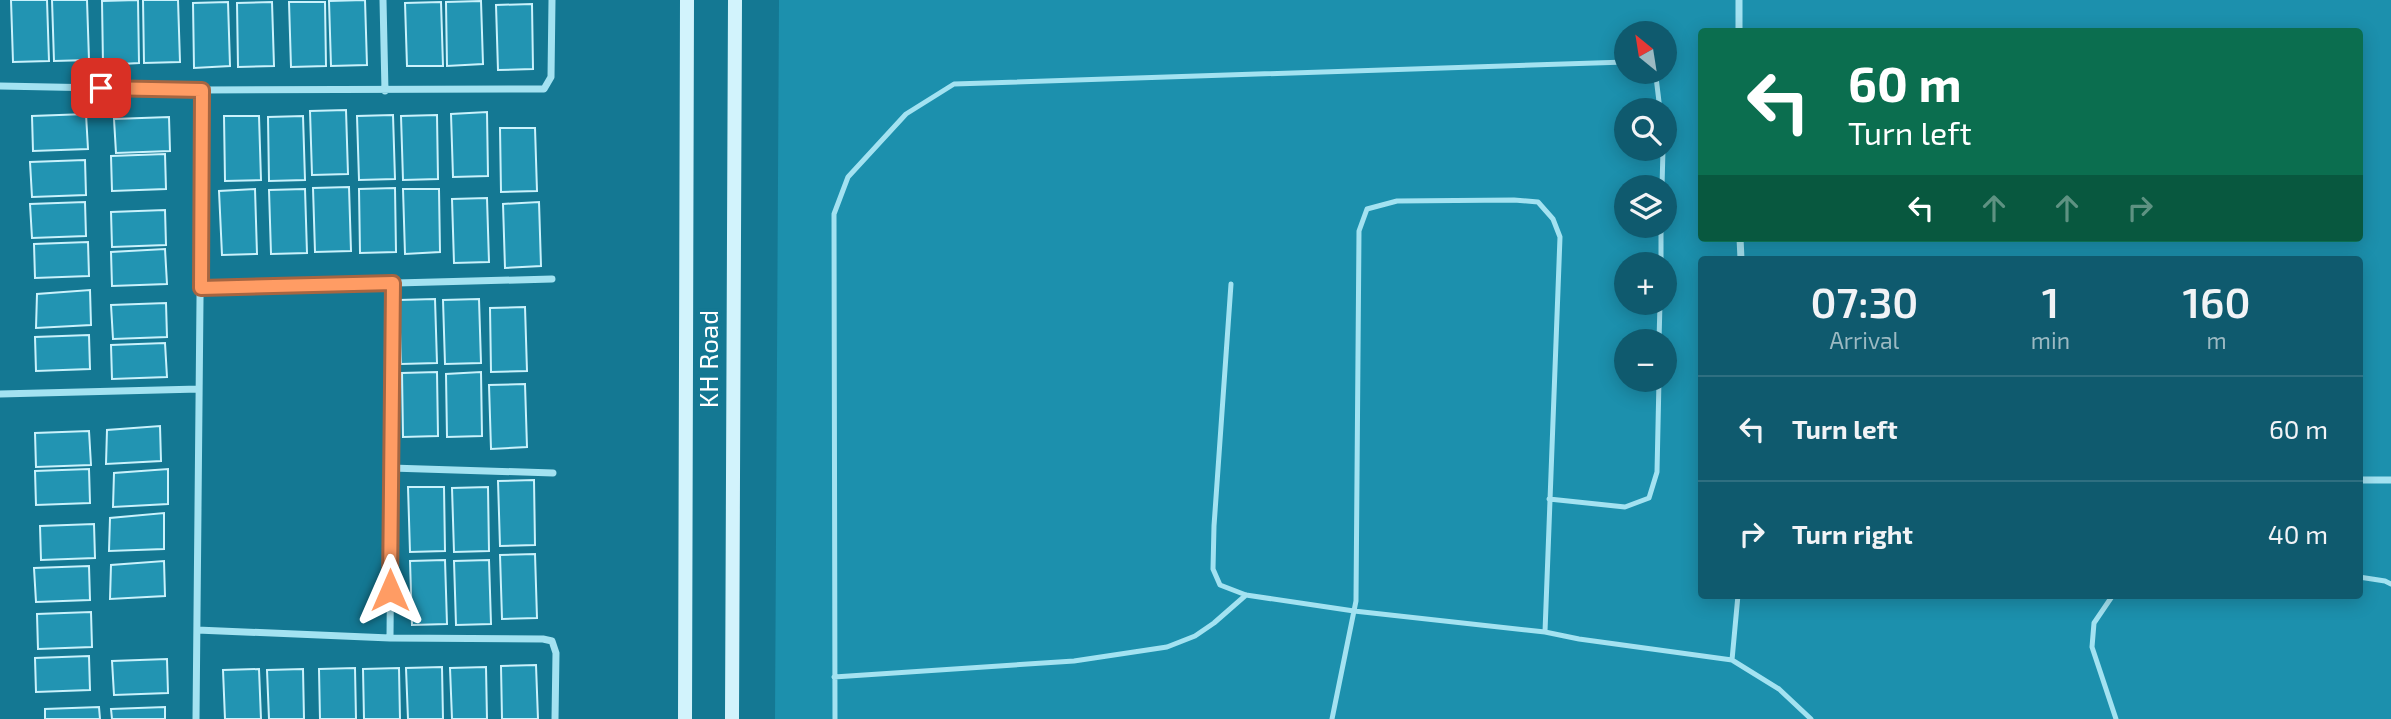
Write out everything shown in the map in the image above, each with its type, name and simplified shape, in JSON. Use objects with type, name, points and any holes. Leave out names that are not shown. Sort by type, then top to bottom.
[{"type":"main road","name":"KH Road","points":[[685,719],[687,0]]},
{"type":"main road","name":"KH Road","points":[[732,719],[735,0]]},
{"type":"street","points":[[383,0],[385,91]]},
{"type":"street","points":[[0,86],[202,90],[544,89],[551,77],[552,0]]},
{"type":"street","points":[[1739,0],[1739,28]]},
{"type":"street","points":[[196,719],[202,90]]},
{"type":"street","points":[[201,288],[552,279]]},
{"type":"street","points":[[390,638],[393,283]]},
{"type":"street","points":[[0,394],[199,389]]},
{"type":"street","points":[[391,468],[552,473]]},
{"type":"street","points":[[2363,480],[2391,480]]},
{"type":"street","points":[[197,630],[552,641],[556,653],[555,719]]},
{"type":"lane","points":[[835,719],[834,214],[848,177],[906,114],[954,84],[1614,62]]},
{"type":"lane","points":[[1332,719],[1354,611],[1359,231],[1367,209],[1398,201],[1514,200],[1538,202],[1553,219],[1560,236],[1545,632]]},
{"type":"lane","points":[[1231,284],[1214,526],[1213,569],[1220,585],[1246,596],[1545,632],[1732,660],[1779,690],[1811,719]]},
{"type":"lane","points":[[1549,499],[1625,507],[1649,498],[1657,472],[1659,392]]},
{"type":"lane","points":[[2363,578],[2391,584]]},
{"type":"lane","points":[[834,677],[1074,661],[1167,647],[1195,636],[1246,596]]},
{"type":"lane","points":[[1732,660],[1738,599]]},
{"type":"lane","points":[[2110,599],[2094,623],[2092,647],[2116,719]]},
{"type":"shaded area","points":[[779,0],[2391,0],[2391,719],[775,719]]},
{"type":"building","points":[[11,0],[47,0],[49,61],[13,62]]},
{"type":"building","points":[[52,0],[87,0],[89,60],[54,61]]},
{"type":"building","points":[[138,0],[139,63],[103,65],[102,1]]},
{"type":"building","points":[[143,0],[178,0],[180,62],[144,63]]},
{"type":"building","points":[[365,0],[367,65],[331,66],[329,1]]},
{"type":"building","points":[[481,1],[483,64],[447,66],[446,2]]},
{"type":"building","points":[[228,2],[230,66],[194,68],[193,3]]},
{"type":"building","points":[[272,2],[274,66],[238,67],[237,3]]},
{"type":"building","points":[[289,2],[325,2],[326,66],[291,67]]},
{"type":"building","points":[[441,2],[443,66],[407,66],[405,3]]},
{"type":"building","points":[[532,4],[533,69],[498,70],[496,5]]},
{"type":"building","points":[[346,110],[348,174],[312,175],[310,111]]},
{"type":"building","points":[[487,112],[488,176],[453,177],[451,114]]},
{"type":"building","points":[[86,114],[88,149],[33,151],[32,116]]},
{"type":"building","points":[[393,115],[395,179],[359,180],[357,116]]},
{"type":"building","points":[[437,115],[438,179],[403,180],[401,116]]},
{"type":"building","points":[[224,116],[259,116],[261,180],[225,181]]},
{"type":"building","points":[[303,116],[305,180],[269,181],[268,117]]},
{"type":"building","points":[[169,117],[170,151],[116,153],[114,119]]},
{"type":"building","points":[[500,128],[535,128],[537,191],[501,192]]},
{"type":"building","points":[[165,154],[166,189],[112,191],[111,156]]},
{"type":"building","points":[[85,160],[86,195],[32,197],[30,162]]},
{"type":"building","points":[[349,187],[351,251],[315,252],[313,188]]},
{"type":"building","points":[[395,188],[396,252],[360,253],[359,189]]},
{"type":"building","points":[[255,189],[257,254],[222,255],[219,191]]},
{"type":"building","points":[[305,189],[307,253],[271,254],[269,190]]},
{"type":"building","points":[[403,189],[439,189],[440,252],[405,254]]},
{"type":"building","points":[[487,198],[489,262],[454,263],[452,199]]},
{"type":"building","points":[[85,202],[86,236],[32,238],[30,204]]},
{"type":"building","points":[[539,202],[541,266],[505,268],[503,204]]},
{"type":"building","points":[[165,210],[166,245],[112,247],[111,212]]},
{"type":"building","points":[[88,242],[89,276],[35,278],[34,244]]},
{"type":"building","points":[[165,249],[167,284],[112,286],[111,252]]},
{"type":"building","points":[[90,290],[91,325],[36,328],[37,294]]},
{"type":"building","points":[[435,299],[437,363],[401,364],[399,300]]},
{"type":"building","points":[[479,299],[481,363],[445,364],[443,300]]},
{"type":"building","points":[[166,303],[167,337],[113,339],[111,305]]},
{"type":"building","points":[[525,307],[527,371],[491,372],[490,308]]},
{"type":"building","points":[[89,335],[90,369],[36,371],[35,337]]},
{"type":"building","points":[[165,343],[167,377],[112,379],[111,345]]},
{"type":"building","points":[[437,372],[438,436],[403,437],[402,373]]},
{"type":"building","points":[[481,372],[482,436],[447,437],[446,374]]},
{"type":"building","points":[[525,384],[527,447],[491,449],[489,385]]},
{"type":"building","points":[[160,426],[161,461],[106,464],[107,430]]},
{"type":"building","points":[[89,431],[91,465],[36,467],[35,433]]},
{"type":"building","points":[[89,469],[90,503],[36,505],[35,471]]},
{"type":"building","points":[[168,469],[168,504],[113,507],[114,473]]},
{"type":"building","points":[[534,480],[535,545],[500,546],[498,481]]},
{"type":"building","points":[[408,487],[444,487],[445,551],[410,552]]},
{"type":"building","points":[[488,487],[489,551],[454,552],[452,488]]},
{"type":"building","points":[[164,513],[164,549],[109,551],[110,518]]},
{"type":"building","points":[[94,524],[95,558],[41,560],[40,526]]},
{"type":"building","points":[[535,554],[537,618],[502,619],[500,555]]},
{"type":"building","points":[[445,560],[447,624],[412,625],[410,561]]},
{"type":"building","points":[[489,560],[491,624],[456,625],[454,561]]},
{"type":"building","points":[[164,561],[165,596],[110,599],[111,565]]},
{"type":"building","points":[[89,566],[90,600],[36,602],[34,568]]},
{"type":"building","points":[[91,612],[92,647],[38,649],[37,614]]},
{"type":"building","points":[[89,656],[90,690],[36,692],[35,658]]},
{"type":"building","points":[[167,659],[168,693],[114,695],[112,661]]},
{"type":"building","points":[[536,665],[538,719],[502,719],[501,666]]},
{"type":"building","points":[[442,667],[443,719],[408,719],[406,668]]},
{"type":"building","points":[[486,667],[487,719],[452,719],[450,668]]},
{"type":"building","points":[[355,668],[356,719],[320,719],[319,669]]},
{"type":"building","points":[[399,668],[400,719],[364,719],[363,669]]},
{"type":"building","points":[[259,669],[261,719],[225,719],[223,670]]},
{"type":"building","points":[[303,669],[304,719],[269,719],[267,670]]},
{"type":"building","points":[[99,707],[100,719],[45,719],[45,709]]},
{"type":"building","points":[[165,707],[165,719],[112,719],[111,709]]},
{"type":"route","points":[[101,88],[202,90],[201,288],[393,283],[390,590]]}]
